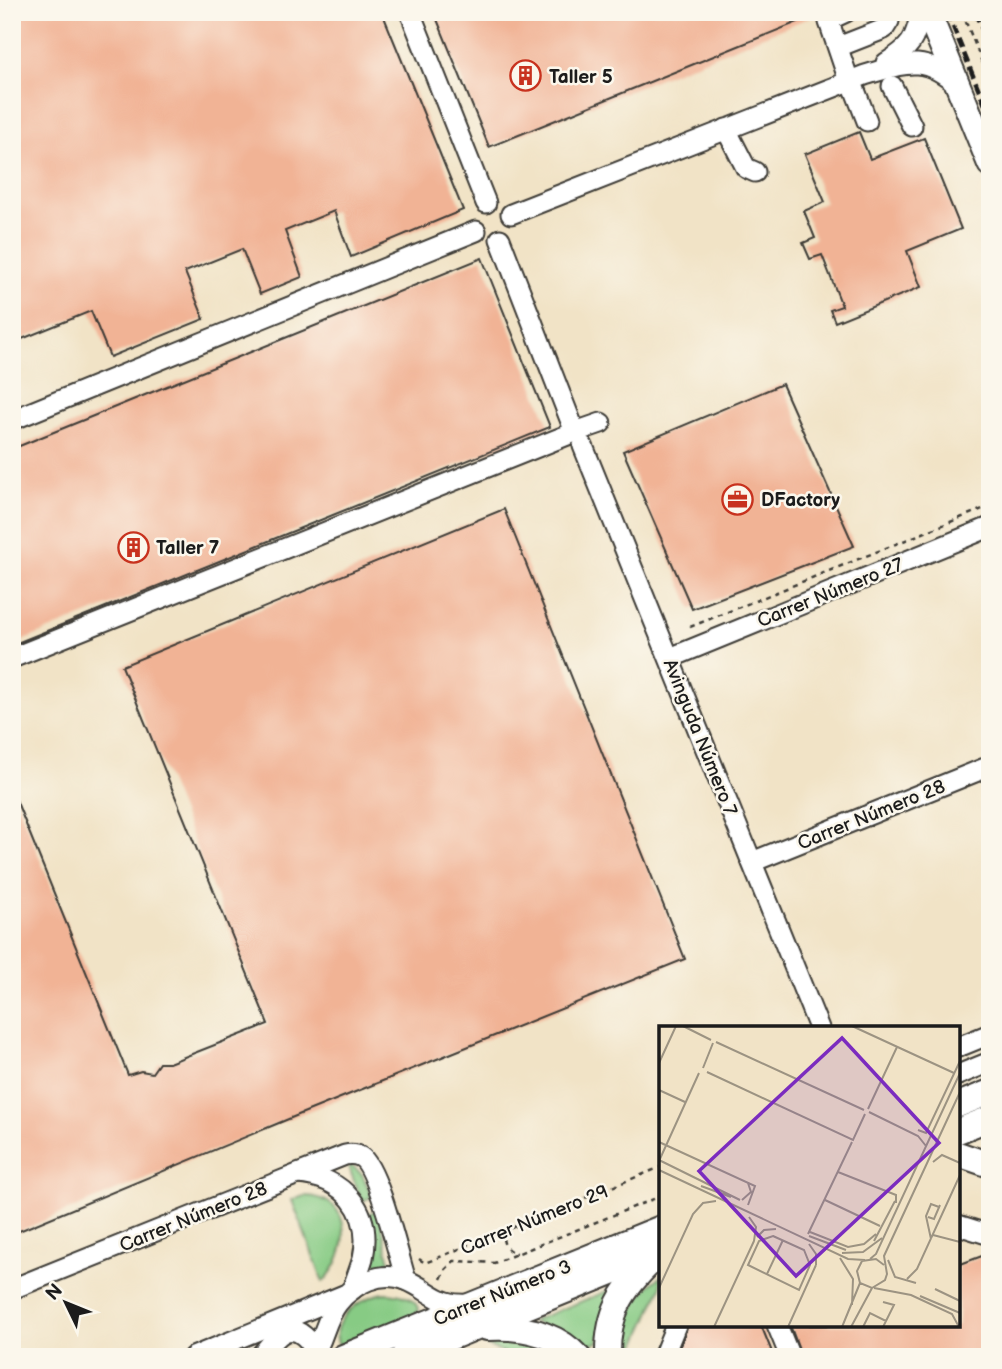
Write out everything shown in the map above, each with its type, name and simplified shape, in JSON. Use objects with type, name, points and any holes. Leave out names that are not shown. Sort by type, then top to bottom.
[{"type":"main road","points":[[928,12],[990,164]]},
{"type":"main road","points":[[960,1104],[990,1092]]},
{"type":"main road","points":[[960,1130],[990,1118]]},
{"type":"main road","points":[[960,1155],[990,1165]]},
{"type":"main road","name":"Carrer Número 3","points":[[343,1357],[659,1229]]},
{"type":"main road","name":"Carrer Número 3","points":[[403,1357],[659,1254]]},
{"type":"main road","points":[[608,1357],[609,1326],[620,1299],[641,1271],[659,1255]]},
{"type":"main road","points":[[473,1328],[507,1327],[542,1334],[559,1341],[578,1357]]},
{"type":"street","points":[[410,12],[486,204]]},
{"type":"street","points":[[846,12],[829,22],[838,47],[855,79],[867,121]]},
{"type":"street","points":[[838,47],[884,29],[889,21],[886,12]]},
{"type":"street","points":[[855,79],[904,52],[912,44],[921,12]]},
{"type":"street","points":[[511,214],[855,79],[907,63],[920,63],[945,74],[958,85]]},
{"type":"street","points":[[892,86],[912,126]]},
{"type":"street","points":[[476,232],[475,215],[480,207],[499,203],[511,214]]},
{"type":"street","points":[[476,232],[487,240],[500,239],[510,230],[511,214]]},
{"type":"street","points":[[12,420],[476,232]]},
{"type":"street","name":"Avinguda Número 7","points":[[500,239],[818,1026]]},
{"type":"street","points":[[12,658],[579,439],[601,423]]},
{"type":"street","name":"Carrer Número 27","points":[[670,658],[990,527]]},
{"type":"street","name":"Carrer Número 28","points":[[752,862],[990,766]]},
{"type":"street","points":[[960,1046],[990,1034]]},
{"type":"street","points":[[960,1074],[990,1062]]},
{"type":"street","name":"Carrer Número 28","points":[[12,1289],[345,1155],[362,1157],[367,1164],[387,1212],[406,1280]]},
{"type":"street","points":[[297,1174],[325,1178],[346,1193],[355,1203],[362,1221],[364,1243],[363,1256],[348,1292],[329,1317],[320,1344],[312,1356]]},
{"type":"street","points":[[960,1226],[990,1235]]},
{"type":"street","points":[[193,1357],[228,1351],[364,1282],[379,1277],[406,1280],[449,1304],[475,1303]]},
{"type":"street","points":[[663,1357],[675,1327]]},
{"type":"street","points":[[778,1327],[790,1357]]},
{"type":"street","points":[[259,1357],[281,1333],[292,1330],[309,1341],[312,1356]]},
{"type":"path","points":[[962,12],[990,82]]},
{"type":"path","name":"Carrer Número 27","points":[[690,627],[990,506]]},
{"type":"path","name":"Carrer Número 29","points":[[415,1249],[420,1261],[425,1263],[659,1168]]},
{"type":"path","name":"Carrer Número 29","points":[[449,1304],[439,1288],[449,1265],[460,1260],[489,1264],[659,1197]]},
{"type":"path","points":[[510,1228],[503,1236],[505,1245],[511,1251],[521,1252]]},
{"type":"green space","points":[[351,1165],[362,1174],[372,1197],[362,1201],[349,1168]]},
{"type":"green space","points":[[304,1196],[321,1199],[333,1205],[344,1228],[339,1256],[333,1270],[323,1282],[292,1200]]},
{"type":"green space","points":[[378,1210],[390,1262],[373,1265],[368,1214]]},
{"type":"green space","points":[[659,1278],[659,1293],[631,1357],[626,1357],[625,1333],[628,1322],[637,1301]]},
{"type":"green space","points":[[620,1286],[598,1342],[583,1347],[532,1321]]},
{"type":"green space","points":[[383,1293],[410,1298],[419,1311],[412,1317],[339,1345],[338,1327],[342,1318],[357,1305]]},
{"type":"green space","points":[[509,1342],[537,1348],[554,1357],[513,1357],[486,1345]]},
{"type":"building","points":[[12,12],[382,12],[463,210],[351,257],[334,211],[285,231],[302,277],[260,294],[242,249],[185,272],[204,319],[110,357],[91,311],[12,343]]},
{"type":"building","name":"Taller 5","points":[[434,12],[820,12],[820,13],[489,147]]},
{"type":"building","points":[[859,132],[870,159],[924,138],[961,229],[907,251],[921,287],[835,322],[830,310],[842,306],[822,255],[810,259],[803,243],[815,238],[804,211],[825,202],[805,154]]},
{"type":"building","name":"Taller 7","points":[[482,258],[550,427],[12,645],[12,449]]},
{"type":"building","name":"DFactory","points":[[782,384],[854,546],[692,609],[623,451]]},
{"type":"building","points":[[504,509],[685,959],[12,1234],[12,790],[128,1075],[141,1071],[152,1073],[159,1063],[169,1063],[268,1024],[122,666]]},
{"type":"building","points":[[990,1253],[990,1357],[802,1357],[791,1327],[960,1327],[960,1264]]},
{"type":"building","points":[[687,1327],[762,1327],[774,1357],[676,1357]]},
{"type":"railway","points":[[947,12],[990,117]]},
{"type":"railway","points":[[975,12],[990,48]]},
{"type":"place","name":"Taller 5","points":[[526,76]]},
{"type":"place","name":"DFactory","points":[[738,499]]},
{"type":"place","name":"Taller 7","points":[[133,547]]}]
